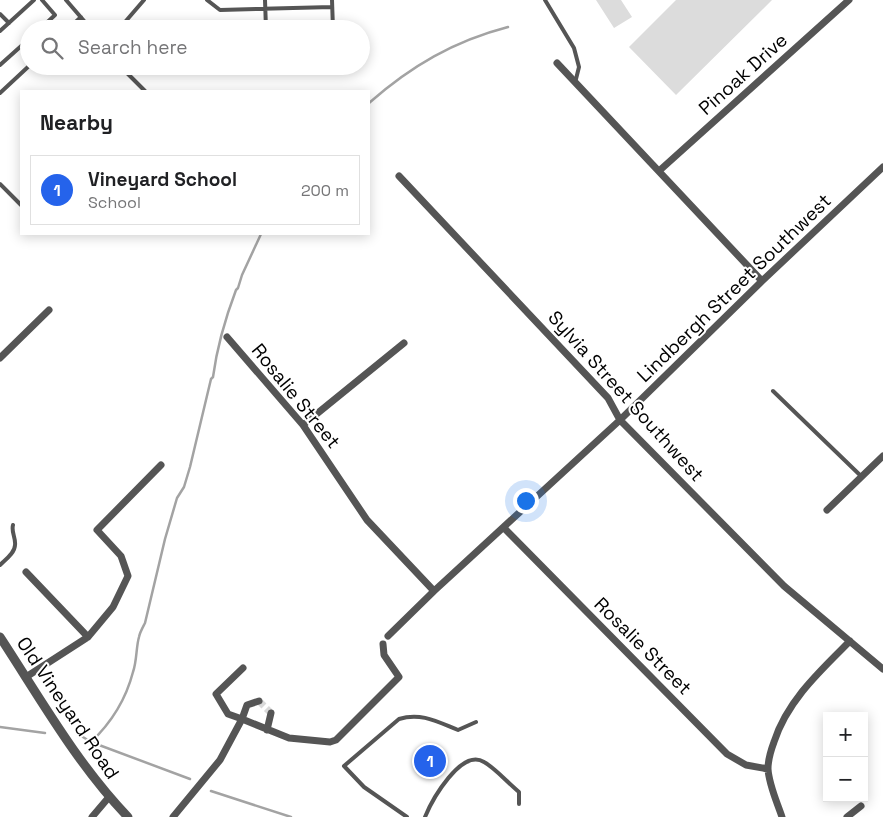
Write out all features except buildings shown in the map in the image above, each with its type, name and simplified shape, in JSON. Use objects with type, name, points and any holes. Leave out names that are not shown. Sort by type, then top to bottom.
[{"type":"street","name":"Pinoak Drive","points":[[659,171],[849,0]]},
{"type":"street","points":[[557,63],[762,281]]},
{"type":"street","name":"Lindbergh Street Southwest","points":[[388,636],[434,591],[620,420],[762,281],[883,167]]},
{"type":"street","name":"Sylvia Street Southwest","points":[[399,176],[608,398],[620,420],[784,586],[883,669]]},
{"type":"street","points":[[0,358],[48,310]]},
{"type":"street","name":"Rosalie Street","points":[[227,337],[303,425],[367,520],[434,591]]},
{"type":"street","points":[[303,425],[404,343]]},
{"type":"street","points":[[828,510],[883,456]]},
{"type":"street","points":[[26,677],[88,637],[113,607],[128,576],[121,556],[97,530],[161,465]]},
{"type":"street","name":"Rosalie Street","points":[[504,528],[727,754],[746,765],[768,769]]},
{"type":"street","points":[[26,572],[88,637]]},
{"type":"street","name":"Old Vineyard Road","points":[[0,637],[78,755],[109,797],[128,817]]},
{"type":"street","points":[[782,817],[774,796],[768,769],[770,753],[778,730],[786,713],[810,682],[850,641]]},
{"type":"street","points":[[243,668],[216,694],[228,714],[289,738],[330,742],[336,740],[399,677],[384,656],[383,644]]},
{"type":"street","points":[[174,817],[220,760],[247,706],[259,701]]},
{"type":"street","points":[[267,730],[271,713]]},
{"type":"street","name":"Old Vineyard Road","points":[[92,817],[109,797]]},
{"type":"street","points":[[847,817],[861,806]]},
{"type":"lane","points":[[0,31],[34,0]]},
{"type":"lane","points":[[42,0],[55,15],[50,20]]},
{"type":"lane","points":[[66,0],[84,20]]},
{"type":"lane","points":[[127,20],[144,0]]},
{"type":"lane","points":[[207,0],[220,10],[332,7]]},
{"type":"lane","points":[[265,0],[266,20]]},
{"type":"lane","points":[[332,0],[333,20]]},
{"type":"lane","points":[[545,0],[574,48],[579,67],[575,83]]},
{"type":"lane","points":[[0,14],[9,23]]},
{"type":"lane","points":[[78,20],[81,17]]},
{"type":"lane","points":[[0,66],[20,47]]},
{"type":"lane","points":[[0,93],[20,74]]},
{"type":"lane","points":[[129,75],[144,90]]},
{"type":"lane","points":[[0,184],[20,204]]},
{"type":"lane","points":[[772,391],[862,477]]},
{"type":"lane","points":[[0,565],[14,550],[13,525]]},
{"type":"lane","points":[[407,817],[364,787],[344,766],[399,719],[408,716],[426,716],[458,730],[476,722]]},
{"type":"lane","points":[[425,817],[434,796],[464,762],[474,759],[483,761],[519,792],[519,804]]},
{"type":"shaded area","points":[[596,0],[621,0],[632,17],[614,28]]},
{"type":"shaded area","points":[[676,0],[772,0],[676,95],[629,47]]},
{"type":"waterway","points":[[370,102],[401,77],[434,56],[451,47],[508,27]]},
{"type":"waterway","points":[[91,742],[117,710],[130,682],[137,645],[145,623],[165,539],[177,498],[184,487],[190,467],[225,322],[242,275],[261,235]]},
{"type":"waterway","points":[[0,727],[45,733]]},
{"type":"waterway","points":[[78,734],[91,742],[190,779]]},
{"type":"waterway","points":[[211,791],[291,817]]},
{"type":"tunnel","points":[[259,701],[271,713]]},
{"type":"place","name":"Vineyard School","points":[[430,761]]}]
